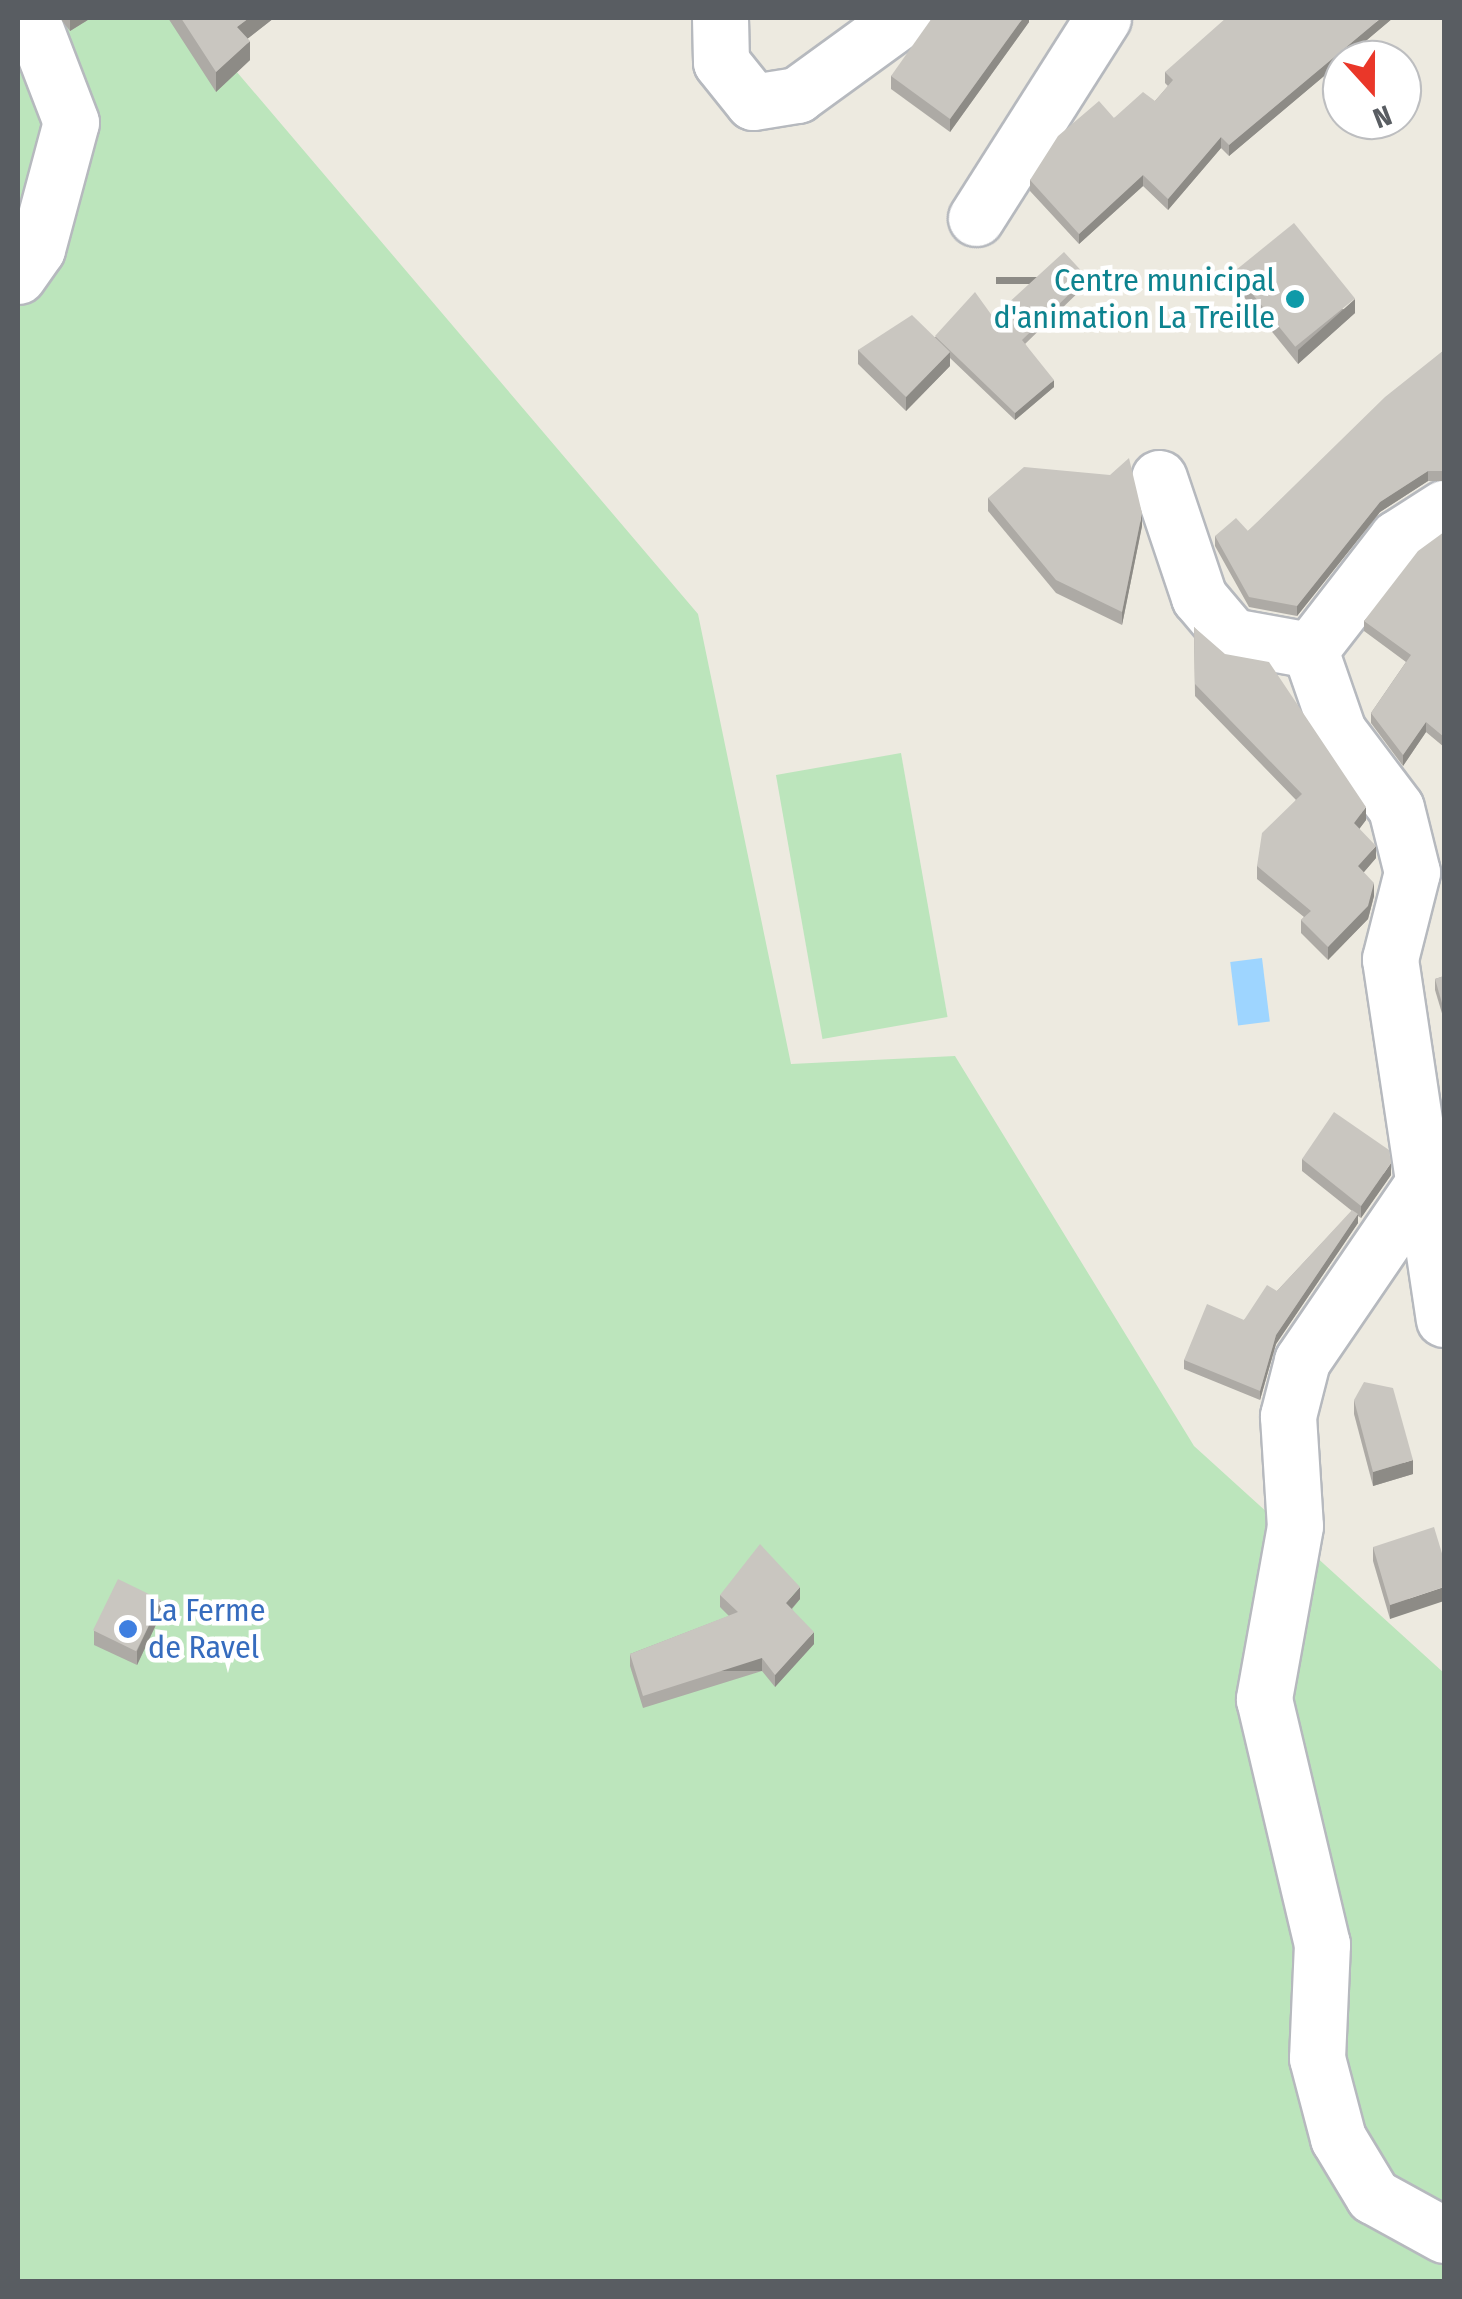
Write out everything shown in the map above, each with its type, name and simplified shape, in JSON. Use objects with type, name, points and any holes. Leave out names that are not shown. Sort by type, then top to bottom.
[{"type":"street","points":[[18,276],[37,249],[71,122],[31,18]]},
{"type":"street","points":[[720,18],[721,62],[754,102],[796,95],[903,18]]},
{"type":"street","points":[[976,218],[1103,18]]},
{"type":"street","points":[[1159,478],[1199,597],[1232,636],[1310,650]]},
{"type":"street","points":[[1310,650],[1397,538],[1437,524]]},
{"type":"street","points":[[1310,650],[1338,731],[1396,808],[1412,872],[1390,959],[1439,1239],[1444,1320]]},
{"type":"street","points":[[1426,1179],[1302,1361],[1288,1416],[1293,1544],[1264,1699],[1322,1944],[1317,2058],[1338,2138],[1372,2196],[1444,2235]]},
{"type":"green space","points":[[18,18],[191,18],[698,614],[791,1064],[955,1056],[1194,1446],[1444,1673],[1444,2281],[18,2281]]},
{"type":"green space","points":[[901,753],[948,1017],[822,1039],[776,775]]},
{"type":"water","points":[[1262,958],[1270,1022],[1238,1025],[1230,962]]},
{"type":"building","points":[[181,18],[249,18],[237,27],[250,41],[216,72]]},
{"type":"building","points":[[932,18],[1023,18],[950,119],[891,76]]},
{"type":"building","points":[[1226,18],[1381,18],[1355,40],[1322,40],[1322,67],[1229,145],[1221,137],[1168,199],[1143,175],[1079,234],[1030,180],[1058,136],[1099,101],[1114,118],[1143,92],[1155,101],[1173,80],[1165,72]]},
{"type":"building","name":"Centre municipal d'animation La Treille","points":[[1294,223],[1355,298],[1295,347],[1234,271]]},
{"type":"building","points":[[1064,252],[1087,277],[1022,340],[1054,380],[1015,413],[935,336],[975,292],[993,317]]},
{"type":"building","points":[[912,315],[950,352],[906,397],[858,350]]},
{"type":"building","points":[[1444,350],[1444,471],[1428,471],[1380,502],[1297,606],[1249,597],[1215,536],[1236,518],[1248,531],[1385,397]]},
{"type":"building","points":[[1129,458],[1142,513],[1122,612],[1056,580],[988,498],[1024,467],[1110,475]]},
{"type":"building","points":[[1444,532],[1444,737],[1426,722],[1403,755],[1371,713],[1411,655],[1364,621],[1418,551]]},
{"type":"building","points":[[1194,627],[1225,654],[1269,662],[1366,807],[1354,823],[1376,846],[1358,866],[1374,883],[1368,906],[1328,947],[1301,920],[1311,911],[1257,866],[1262,833],[1302,794],[1195,684]]},
{"type":"building","points":[[1444,976],[1444,1010],[1435,979]]},
{"type":"building","points":[[1334,1112],[1389,1150],[1391,1163],[1361,1206],[1302,1159]]},
{"type":"building","points":[[1352,1210],[1358,1214],[1276,1335],[1260,1391],[1184,1360],[1207,1304],[1244,1320],[1267,1285],[1277,1291]]},
{"type":"building","points":[[1364,1382],[1393,1388],[1413,1460],[1373,1472],[1354,1400]]},
{"type":"building","points":[[1434,1527],[1444,1560],[1444,1587],[1390,1605],[1373,1547]]},
{"type":"building","points":[[760,1544],[800,1587],[786,1603],[814,1632],[775,1675],[762,1658],[643,1696],[630,1654],[738,1612],[720,1595]]},
{"type":"building","name":"La Ferme de Ravel","points":[[118,1579],[161,1600],[136,1651],[93,1630]]},
{"type":"place","name":"Centre municipal d'animation La Treille","points":[[1295,299]]},
{"type":"place","name":"La Ferme de Ravel","points":[[128,1629]]}]
